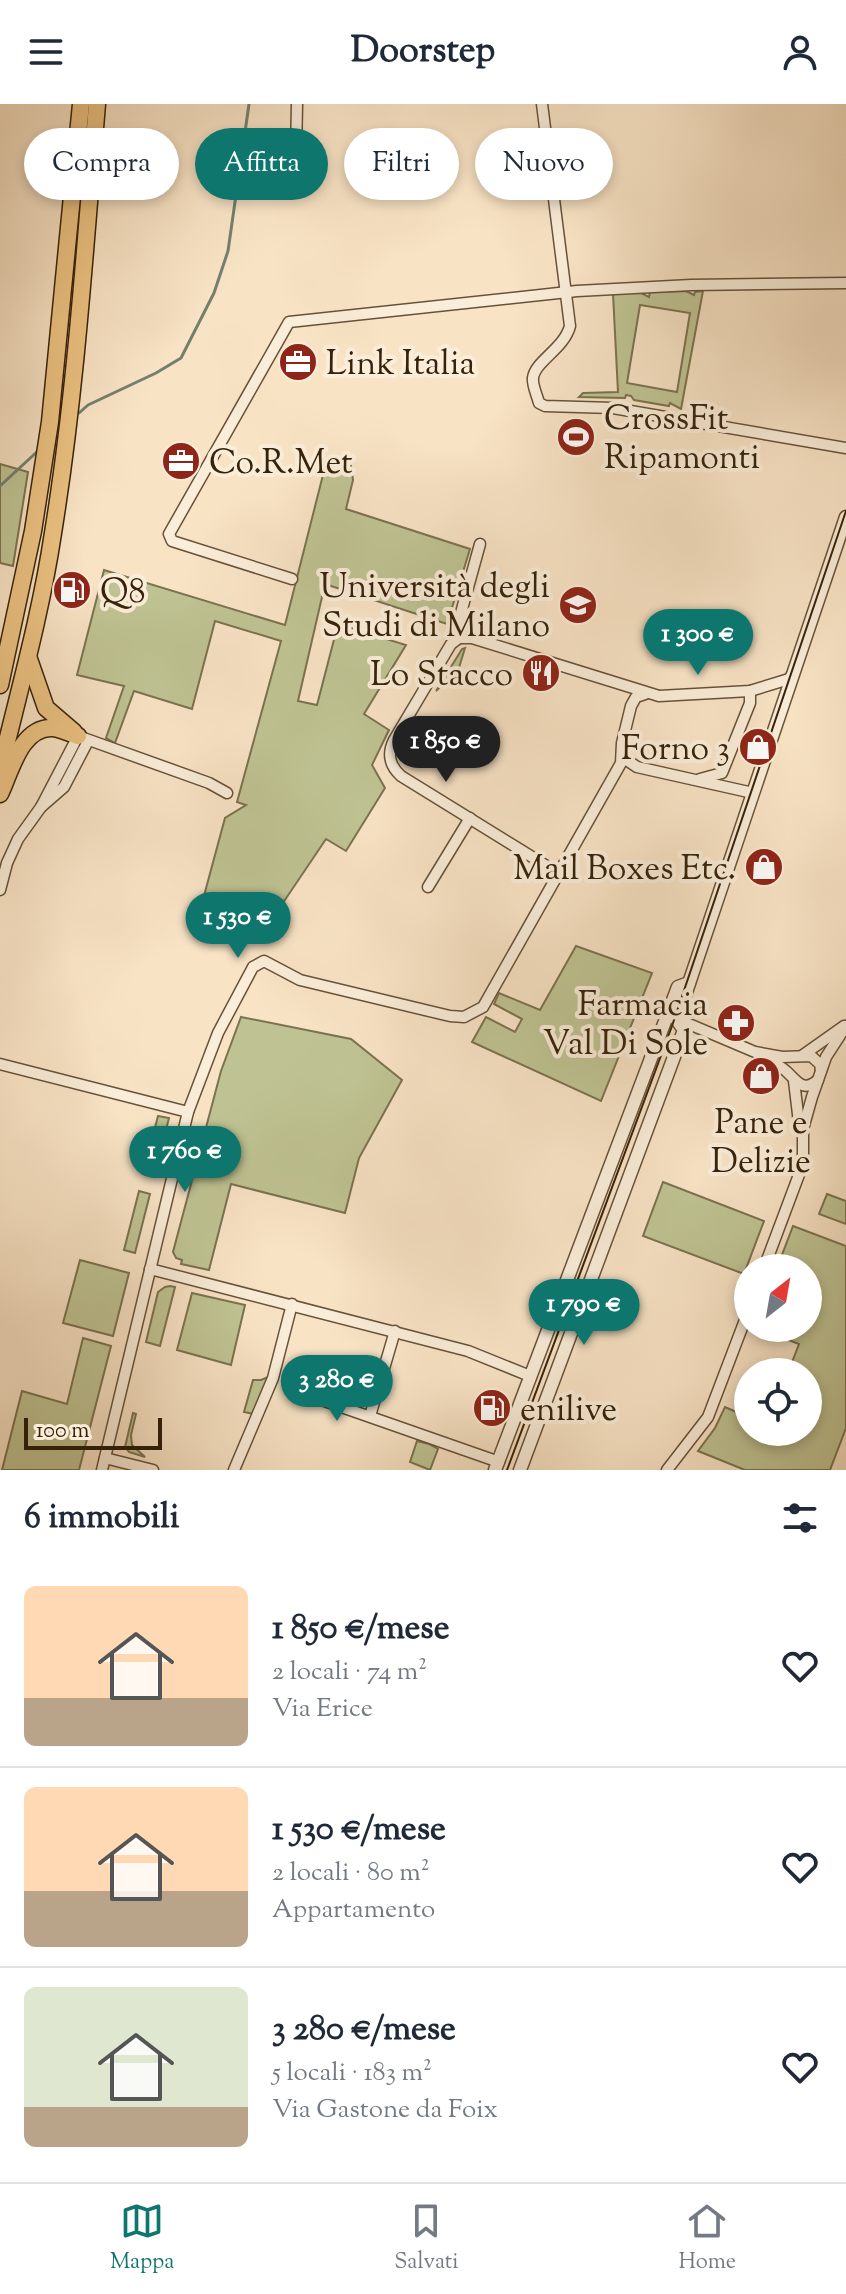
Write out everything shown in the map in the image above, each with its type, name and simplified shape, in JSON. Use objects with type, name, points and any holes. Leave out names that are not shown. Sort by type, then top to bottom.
[{"type":"main road","points":[[0,685],[33,531],[50,422],[81,104]]},
{"type":"main road","points":[[0,770],[53,533],[74,378],[97,104]]},
{"type":"main road","points":[[28,655],[46,708],[83,738]]},
{"type":"main road","points":[[0,794],[27,738],[37,731],[53,728],[83,738]]},
{"type":"street","points":[[296,128],[297,104]]},
{"type":"street","points":[[542,104],[570,326],[563,344],[533,375],[539,403],[545,406],[613,408],[846,448]]},
{"type":"street","points":[[292,579],[172,541],[169,534],[289,322],[565,291],[691,285],[846,283]]},
{"type":"street","points":[[520,1470],[674,1020],[678,987],[689,983],[846,517]]},
{"type":"street","points":[[459,638],[458,625],[480,544]]},
{"type":"street","points":[[558,873],[401,776],[393,767],[389,755],[394,739],[452,643],[459,638],[472,638],[662,697],[750,691],[789,679],[792,675]]},
{"type":"street","points":[[698,780],[722,773],[750,703],[750,691]]},
{"type":"street","points":[[102,1470],[188,1112],[218,1033],[257,962],[271,963],[300,980],[450,1016],[464,1017],[483,1007],[622,757],[622,743],[631,706],[636,697],[645,694]]},
{"type":"street","points":[[0,890],[12,850],[83,738],[209,783],[227,793]]},
{"type":"street","points":[[622,757],[637,767],[753,793]]},
{"type":"street","points":[[428,887],[470,818]]},
{"type":"street","points":[[674,1020],[701,1028],[708,1035],[755,1052],[808,1086],[820,1076]]},
{"type":"street","points":[[316,1398],[497,1466],[530,1376],[674,1020]]},
{"type":"street","points":[[803,1136],[791,1066],[831,1033],[846,1026]]},
{"type":"street","points":[[769,1254],[804,1158],[805,1120],[831,1047],[846,1026]]},
{"type":"street","points":[[755,1052],[815,1058],[820,1076]]},
{"type":"street","points":[[0,1064],[188,1112]]},
{"type":"street","points":[[150,1269],[468,1351],[530,1376]]},
{"type":"street","points":[[234,1470],[273,1378],[292,1304]]},
{"type":"street","points":[[370,1416],[395,1331]]},
{"type":"street","points":[[667,1470],[708,1417],[737,1342]]},
{"type":"street","points":[[105,1458],[153,1470]]},
{"type":"green space","points":[[686,291],[694,295],[703,291],[681,409],[670,403],[669,406],[634,400],[626,395],[625,398],[579,397],[583,393],[618,392],[613,294],[639,292],[649,297],[650,292]],"holes":[[[640,305],[690,313],[677,392],[627,383]]]},
{"type":"green space","points":[[326,463],[351,466],[353,480],[346,509],[470,549],[447,624],[325,584],[298,701],[317,705],[338,624],[406,645],[364,714],[389,730],[372,765],[385,788],[346,851],[326,839],[264,931],[198,918],[225,818],[246,805],[237,802],[281,641],[215,621],[192,709],[134,691],[115,743],[106,738],[124,686],[77,675],[104,570],[285,625]]},
{"type":"green space","points":[[0,464],[28,472],[13,566],[0,563]]},
{"type":"green space","points":[[465,648],[455,681],[447,680],[436,691],[462,649]]},
{"type":"green space","points":[[576,946],[652,973],[601,1101],[472,1042],[486,1017],[515,1032],[522,1019],[494,1004],[499,993],[540,1010]]},
{"type":"green space","points":[[241,1017],[351,1039],[402,1080],[359,1158],[345,1213],[231,1184],[209,1270],[181,1264],[182,1260],[176,1258],[173,1252],[221,1071]]},
{"type":"green space","points":[[158,1116],[169,1118],[154,1177],[143,1174]]},
{"type":"green space","points":[[663,1182],[764,1221],[752,1254],[734,1254],[734,1270],[643,1236]]},
{"type":"green space","points":[[139,1191],[150,1194],[135,1253],[124,1250]]},
{"type":"green space","points":[[827,1194],[846,1201],[846,1224],[819,1214]]},
{"type":"green space","points":[[793,1226],[846,1246],[846,1428],[830,1470],[745,1470],[698,1451],[715,1428],[725,1407],[734,1411],[734,1446],[822,1446],[822,1358],[794,1358],[799,1344],[794,1342],[822,1342],[822,1254],[782,1254]]},
{"type":"green space","points":[[80,1260],[129,1273],[113,1336],[63,1323]]},
{"type":"green space","points":[[175,1287],[160,1346],[146,1342],[158,1292]]},
{"type":"green space","points":[[192,1293],[245,1305],[231,1365],[177,1350]]},
{"type":"green space","points":[[83,1338],[111,1346],[79,1470],[2,1470],[22,1391],[67,1404]]},
{"type":"green space","points":[[268,1377],[254,1414],[244,1412],[253,1380]]},
{"type":"green space","points":[[133,1413],[136,1414],[132,1445],[145,1457],[129,1452],[125,1447]]},
{"type":"green space","points":[[417,1441],[438,1449],[430,1470],[410,1462]]},
{"type":"waterway","points":[[79,413],[88,405],[181,358],[214,293],[228,251],[249,104]]},
{"type":"waterway","points":[[0,486],[39,450]]},
{"type":"tram line","points":[[507,1470],[672,1026],[846,511]]},
{"type":"place","name":"Link Italia","points":[[298,362]]},
{"type":"place","name":"CrossFit Ripamonti","points":[[576,437]]},
{"type":"place","name":"Co.R.Met","points":[[181,461]]},
{"type":"place","name":"Q8","points":[[72,590]]},
{"type":"place","name":"Università degli Studi di Milano","points":[[578,605]]},
{"type":"place","name":"Lo Stacco","points":[[541,673]]},
{"type":"place","name":"Forno 3","points":[[758,747]]},
{"type":"place","name":"Mail Boxes Etc.","points":[[764,867]]},
{"type":"place","name":"Farmacia Val Di Sole","points":[[736,1023]]},
{"type":"place","name":"Pane e Delizie","points":[[761,1076]]},
{"type":"place","name":"enilive","points":[[492,1408]]}]
